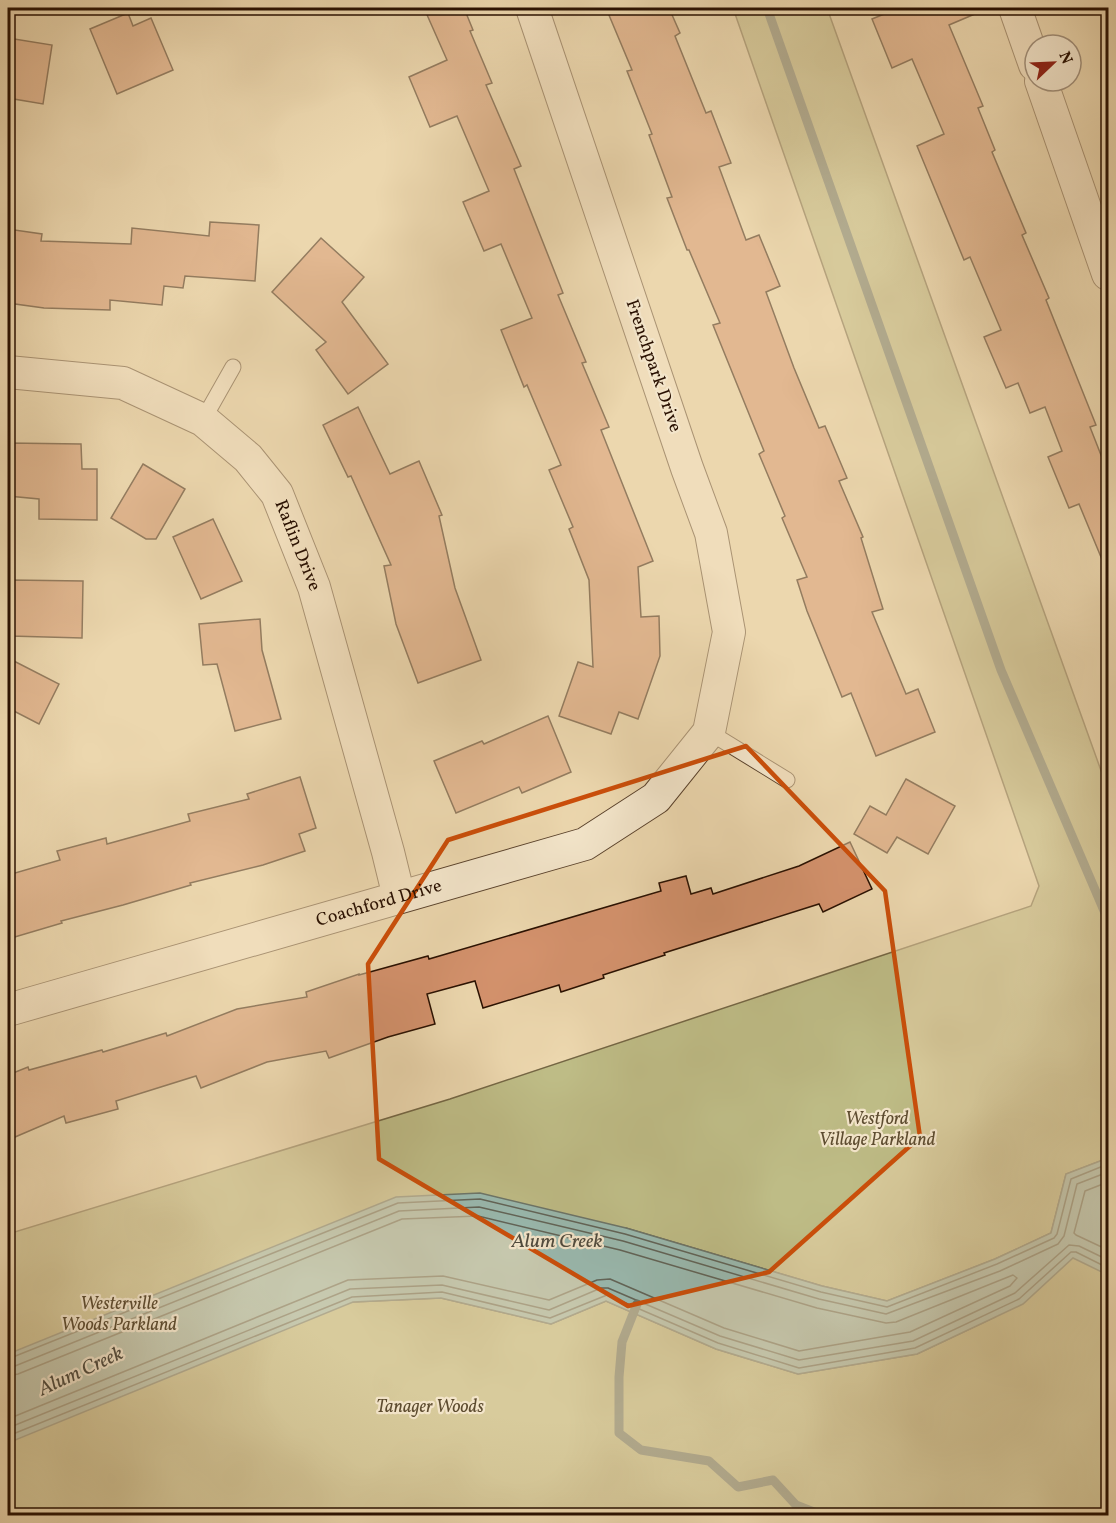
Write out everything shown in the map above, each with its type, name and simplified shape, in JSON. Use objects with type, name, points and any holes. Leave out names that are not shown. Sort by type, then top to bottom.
[{"type":"street","name":"Frenchpark Drive","points":[[532,8],[711,533],[729,632],[709,732]]},
{"type":"street","points":[[1015,8],[1024,33]]},
{"type":"street","points":[[1045,93],[1108,274]]},
{"type":"street","name":"Raflin Drive","points":[[8,372],[123,383],[203,420],[248,458],[277,494],[314,587],[399,897]]},
{"type":"street","name":"Coachford Drive","points":[[8,1010],[585,844],[656,798],[709,732]]},
{"type":"lane","points":[[203,420],[233,368]]},
{"type":"lane","points":[[709,732],[787,780]]},
{"type":"highlighted area","points":[[746,746],[885,891],[920,1137],[769,1272],[628,1306],[379,1159],[368,964],[448,840]]},
{"type":"green space","points":[[733,8],[827,8],[1108,790],[1108,1158],[1066,1174],[1051,1233],[995,1259],[887,1301],[822,1286],[626,1228],[353,1302],[441,1298],[551,1324],[606,1301],[716,1349],[798,1374],[917,1354],[995,1317],[982,1278],[1108,1235],[1108,1515],[8,1516],[8,1234],[450,1099],[1031,906],[1039,886]]},
{"type":"water","name":"Alum Creek","points":[[1108,1158],[1108,1275],[1073,1258],[1023,1304],[917,1354],[798,1374],[716,1349],[606,1301],[551,1324],[441,1298],[353,1302],[8,1443],[8,1354],[396,1197],[480,1193],[626,1228],[822,1286],[887,1301],[995,1259],[1051,1233],[1066,1174]]},
{"type":"building","points":[[424,8],[464,8],[473,30],[470,31],[492,83],[486,85],[521,166],[514,169],[563,293],[558,295],[586,362],[582,363],[609,427],[601,430],[653,561],[638,567],[641,617],[659,616],[660,656],[638,719],[619,712],[611,734],[559,716],[578,662],[593,667],[589,580],[569,529],[573,527],[549,470],[561,465],[527,385],[524,387],[501,330],[532,318],[501,244],[484,251],[463,202],[489,191],[457,116],[430,127],[409,77],[447,60]]},
{"type":"building","points":[[606,8],[669,8],[680,33],[675,36],[706,113],[711,111],[731,163],[719,167],[746,240],[759,235],[780,286],[766,292],[794,368],[819,428],[825,426],[847,478],[839,481],[863,537],[861,538],[883,609],[872,612],[906,694],[918,689],[935,732],[876,756],[851,693],[842,697],[797,580],[807,577],[782,518],[785,516],[759,454],[764,451],[713,325],[720,323],[689,250],[687,250],[667,198],[672,197],[649,135],[652,134],[627,71],[632,70]]},
{"type":"building","points":[[899,8],[989,8],[949,25],[983,106],[978,108],[995,150],[992,152],[1026,233],[1022,235],[1049,298],[1046,300],[1096,425],[1090,427],[1108,473],[1108,574],[1079,504],[1069,508],[1048,457],[1062,451],[1045,407],[1030,413],[1018,383],[1006,388],[984,337],[1001,330],[970,257],[964,260],[917,146],[944,134],[912,59],[892,68],[872,19]]},
{"type":"building","points":[[128,13],[133,26],[151,18],[173,70],[117,94],[90,29]]},
{"type":"building","points":[[8,38],[52,45],[43,104],[8,98]]},
{"type":"building","points":[[210,222],[259,225],[255,281],[185,276],[183,288],[164,286],[162,305],[110,300],[110,310],[44,308],[8,303],[8,229],[42,234],[41,241],[131,244],[132,228],[209,236]]},
{"type":"building","points":[[321,238],[364,277],[342,302],[388,364],[348,394],[316,350],[326,342],[272,292]]},
{"type":"building","points":[[358,407],[390,474],[419,461],[442,515],[439,516],[455,588],[481,660],[418,683],[396,624],[384,566],[391,565],[351,476],[348,477],[323,425]]},
{"type":"building","points":[[8,443],[81,444],[82,469],[97,469],[97,520],[39,519],[39,499],[8,496]]},
{"type":"building","points":[[143,464],[185,489],[156,539],[146,539],[111,518]]},
{"type":"building","points":[[213,519],[242,581],[201,599],[173,537]]},
{"type":"building","points":[[11,580],[83,581],[82,638],[10,636]]},
{"type":"building","points":[[260,619],[262,650],[281,719],[235,731],[217,664],[203,665],[199,624]]},
{"type":"building","points":[[8,658],[59,684],[39,724],[8,708]]},
{"type":"building","points":[[548,716],[571,772],[522,793],[519,787],[456,813],[434,761],[482,741],[484,744]]},
{"type":"building","points":[[300,777],[316,828],[299,834],[305,851],[263,865],[190,883],[191,885],[61,921],[62,923],[8,939],[8,875],[60,860],[57,851],[106,838],[107,844],[190,821],[188,814],[249,799],[247,794]]},
{"type":"building","points":[[906,779],[955,806],[928,854],[897,837],[887,853],[854,834],[870,806],[886,815]]},
{"type":"building","points":[[850,842],[872,889],[823,912],[819,904],[664,953],[665,955],[603,975],[604,978],[561,992],[559,985],[483,1008],[475,981],[427,994],[435,1024],[388,1037],[329,1058],[326,1051],[267,1062],[201,1088],[196,1076],[116,1101],[118,1109],[66,1123],[64,1116],[8,1140],[8,1075],[28,1067],[29,1070],[102,1050],[103,1052],[166,1033],[167,1036],[237,1009],[307,997],[306,992],[359,974],[428,956],[429,959],[661,891],[659,883],[686,876],[691,894],[711,888],[713,894],[799,866]]},
{"type":"waterway","points":[[767,8],[1001,670],[1108,920]]},
{"type":"waterway","points":[[637,1304],[622,1342],[619,1377],[619,1433],[641,1450],[709,1461],[738,1487],[773,1480],[796,1505],[824,1516]]},
{"type":"park label","name":"Westford Village Parkland","points":[[877,1129]]},
{"type":"park label","name":"Westerville Woods Parkland","points":[[119,1314]]},
{"type":"park label","name":"Tanager Woods","points":[[430,1407]]}]
